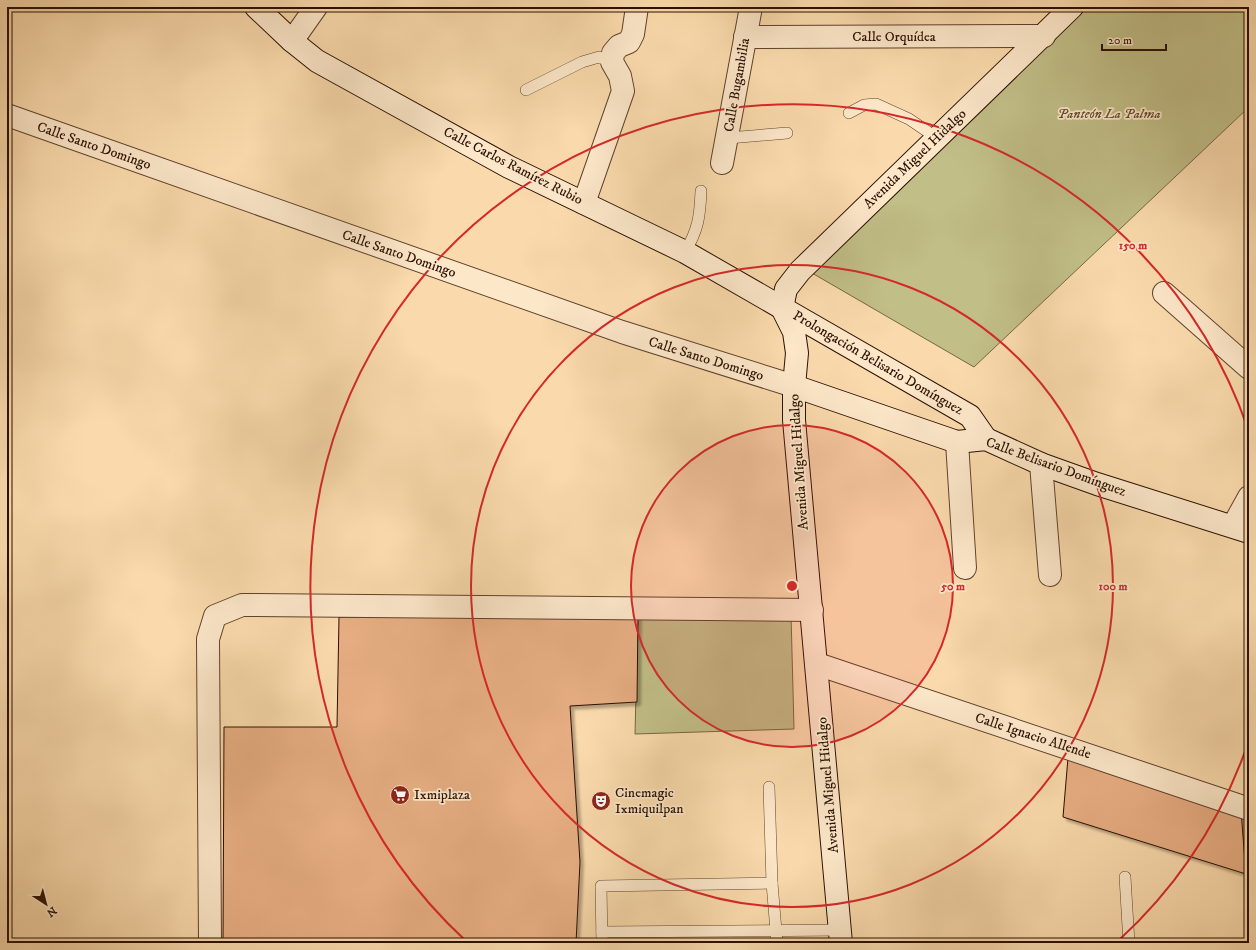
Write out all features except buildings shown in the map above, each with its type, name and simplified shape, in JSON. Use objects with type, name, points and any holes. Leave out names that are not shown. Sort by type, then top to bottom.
[{"type":"street","name":"Calle Carlos Ramírez Rubio","points":[[256,7],[292,41],[317,61],[509,167],[685,252],[782,308]]},
{"type":"street","points":[[292,41],[316,7]]},
{"type":"street","points":[[584,203],[623,90],[620,76],[612,62],[613,53],[619,46],[629,42],[633,34],[637,7]]},
{"type":"street","name":"Calle Bugambilia","points":[[722,163],[728,138],[751,7]]},
{"type":"street","name":"Avenida Miguel Hidalgo","points":[[841,936],[794,420],[794,386],[797,353],[794,332],[782,308],[786,289],[800,271],[1044,36],[1072,7]]},
{"type":"street","name":"Calle Orquídea","points":[[745,37],[1044,36]]},
{"type":"street","name":"Calle Santo Domingo","points":[[7,115],[622,332],[794,386]]},
{"type":"street","points":[[1164,293],[1249,368]]},
{"type":"street","name":"Prolongación Belisario Domínguez","points":[[782,308],[970,416],[986,439]]},
{"type":"street","name":"Calle Belisario Domínguez","points":[[794,386],[957,442],[986,439],[1041,464],[1097,484],[1241,529]]},
{"type":"street","points":[[957,442],[965,568]]},
{"type":"street","points":[[1041,464],[1050,575]]},
{"type":"street","points":[[1241,529],[1249,497]]},
{"type":"street","points":[[210,943],[208,639],[215,616],[242,605],[812,610]]},
{"type":"street","name":"Calle Ignacio Allende","points":[[817,664],[1249,809]]},
{"type":"lane","points":[[526,90],[582,62],[599,57],[612,62]]},
{"type":"lane","points":[[849,113],[864,105],[876,104],[909,119],[937,138]]},
{"type":"lane","points":[[728,138],[787,133]]},
{"type":"lane","points":[[685,252],[694,236],[700,219],[701,191]]},
{"type":"lane","points":[[769,787],[772,883],[777,943]]},
{"type":"lane","points":[[1125,877],[1128,943]]},
{"type":"lane","points":[[772,883],[601,886],[602,938],[776,930],[841,936]]},
{"type":"green space","name":"Panteón La Palma","points":[[1088,7],[1249,7],[1249,107],[974,367],[812,273]]},
{"type":"green space","points":[[791,614],[794,729],[635,734],[638,615]]},
{"type":"place","name":"Ixmiplaza","points":[[400,795]]},
{"type":"place","name":"Cinemagic Ixmiquilpan","points":[[601,801]]}]
